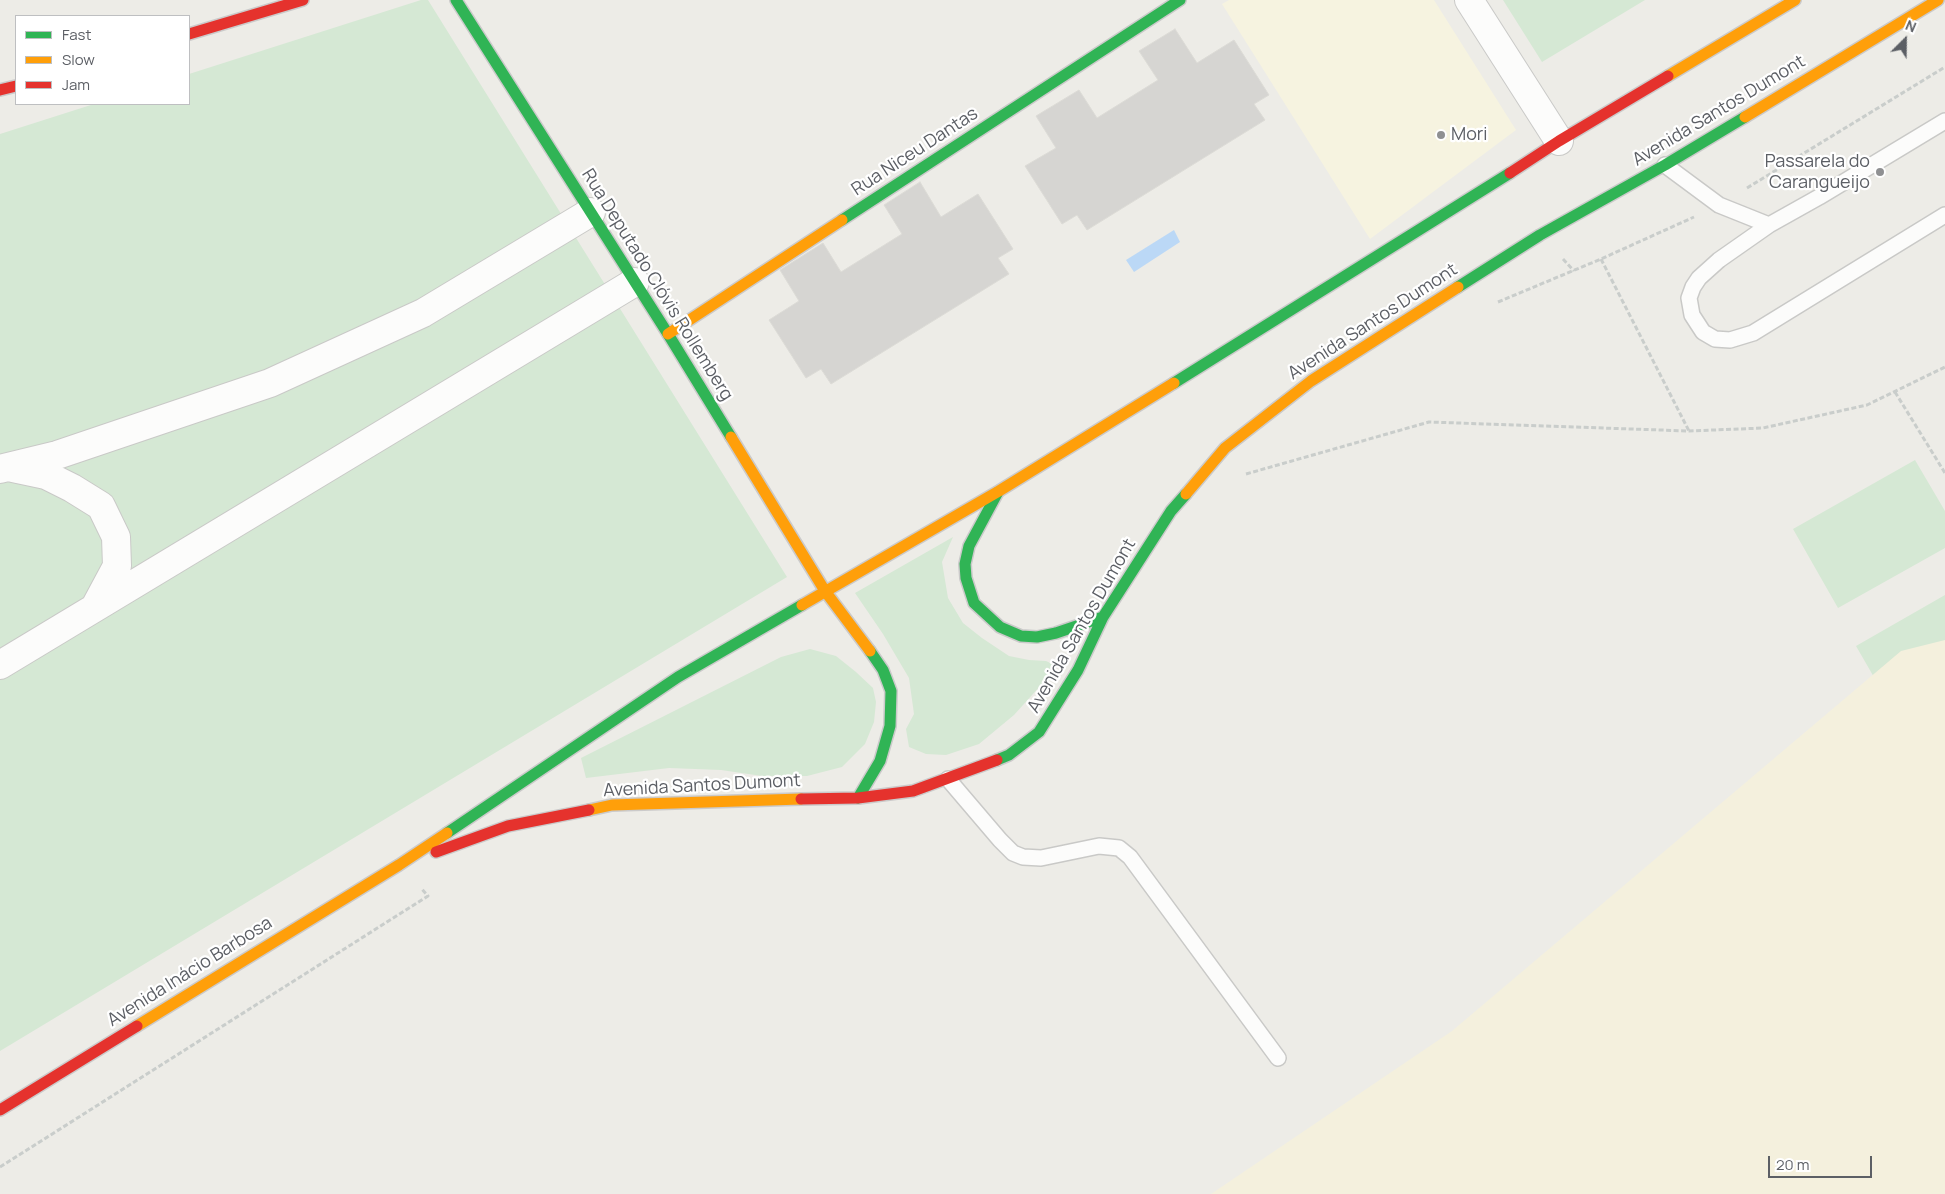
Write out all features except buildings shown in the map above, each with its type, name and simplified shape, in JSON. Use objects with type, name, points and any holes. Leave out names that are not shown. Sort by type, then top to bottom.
[{"type":"main road","points":[[190,34],[303,0]]},
{"type":"main road","name":"Rua Deputado Clóvis Rollemberg","points":[[456,0],[636,282],[825,591],[883,670],[891,691],[890,726],[880,761],[858,798]]},
{"type":"main road","name":"Rua Niceu Dantas","points":[[668,334],[1180,0]]},
{"type":"main road","points":[[399,865],[678,677],[999,491],[1506,177],[1559,141],[1795,0]]},
{"type":"main road","name":"Avenida Santos Dumont","points":[[399,865],[508,826],[612,805],[727,800],[858,798],[913,792],[1009,755],[1039,732],[1078,670],[1103,617],[1171,511],[1225,448],[1311,381],[1540,235],[1665,165],[1938,0]]},
{"type":"main road","points":[[0,90],[15,86]]},
{"type":"main road","points":[[999,491],[969,546],[965,564],[966,578],[974,603],[1000,627],[1021,636],[1037,637],[1056,633],[1103,617]]},
{"type":"main road","name":"Avenida Inácio Barbosa","points":[[0,1110],[399,865]]},
{"type":"street","points":[[1469,0],[1559,141]]},
{"type":"street","points":[[4,468],[58,455],[270,383],[423,313],[591,212]]},
{"type":"street","points":[[0,665],[636,282]]},
{"type":"street","points":[[4,468],[46,475],[101,506],[116,537],[117,566],[94,608]]},
{"type":"lane","points":[[1945,121],[1769,225],[1719,260],[1699,278],[1693,287],[1689,298],[1692,315],[1703,332],[1715,339],[1730,340],[1753,333],[1945,215]]},
{"type":"lane","points":[[1665,165],[1719,205],[1769,225]]},
{"type":"lane","points":[[948,779],[1013,853],[1023,857],[1041,858],[1099,846],[1119,848],[1130,857],[1278,1058]]},
{"type":"path","points":[[1494,304],[1600,260],[1719,205],[1945,67]]},
{"type":"path","points":[[1600,260],[1689,431]]},
{"type":"path","points":[[1251,468],[1246,475],[1430,422],[1689,431],[1763,428],[1867,405],[1945,368]]},
{"type":"path","points":[[1896,392],[1945,473]]},
{"type":"path","points":[[0,1167],[428,896],[399,865]]},
{"type":"shaded area","points":[[1229,0],[1434,0],[1516,130],[1370,239],[1222,4]]},
{"type":"green space","points":[[421,0],[428,0],[787,577],[0,1051],[0,134],[91,105],[190,105],[190,74]]},
{"type":"green space","points":[[1503,0],[1645,0],[1542,62]]},
{"type":"green space","points":[[1915,460],[1945,511],[1945,548],[1838,608],[1793,529]]},
{"type":"green space","points":[[953,537],[942,562],[948,598],[963,623],[1009,656],[1046,661],[1055,665],[1051,674],[1014,715],[979,744],[946,755],[926,754],[909,747],[906,729],[914,714],[909,678],[883,634],[855,593]]},
{"type":"green space","points":[[1945,595],[1945,699],[1901,724],[1856,646]]},
{"type":"green space","points":[[810,649],[836,656],[873,688],[876,702],[874,722],[865,744],[842,767],[807,776],[762,776],[721,770],[669,768],[586,778],[581,758],[781,657]]},
{"type":"sand","points":[[1945,640],[1945,1194],[1211,1194],[1452,1031],[1901,651]]},
{"type":"water","points":[[1174,230],[1180,242],[1134,272],[1126,260]]},
{"type":"traffic: fast","points":[[456,0],[668,334],[731,437]]},
{"type":"traffic: fast","points":[[842,220],[1180,0]]},
{"type":"traffic: fast","points":[[1458,287],[1540,235],[1665,165],[1745,117]]},
{"type":"traffic: fast","points":[[1174,383],[1510,173]]},
{"type":"traffic: fast","points":[[998,492],[969,546],[965,564],[966,578],[974,603],[1000,627],[1021,636],[1037,637],[1056,633],[1103,617]]},
{"type":"traffic: fast","points":[[997,760],[1009,755],[1039,732],[1078,670],[1103,617],[1171,511],[1186,494]]},
{"type":"traffic: fast","points":[[447,833],[678,677],[802,605]]},
{"type":"traffic: fast","points":[[858,798],[880,761],[890,726],[891,691],[883,670],[870,651]]},
{"type":"traffic: slow","points":[[1668,76],[1795,0]]},
{"type":"traffic: slow","points":[[1745,117],[1938,0]]},
{"type":"traffic: slow","points":[[668,334],[842,220]]},
{"type":"traffic: slow","points":[[1186,494],[1225,448],[1311,381],[1458,287]]},
{"type":"traffic: slow","points":[[802,605],[999,491],[1174,383]]},
{"type":"traffic: slow","points":[[731,437],[825,591],[870,651]]},
{"type":"traffic: slow","points":[[589,810],[612,805],[801,799]]},
{"type":"traffic: slow","points":[[137,1026],[399,865],[447,833]]},
{"type":"traffic: jam","points":[[190,34],[303,0]]},
{"type":"traffic: jam","points":[[1510,173],[1559,141],[1668,76]]},
{"type":"traffic: jam","points":[[0,90],[15,86]]},
{"type":"traffic: jam","points":[[801,799],[858,798],[913,791],[997,760]]},
{"type":"traffic: jam","points":[[436,852],[508,826],[589,810]]},
{"type":"traffic: jam","points":[[0,1110],[137,1026]]},
{"type":"place","name":"Mori","points":[[1441,135]]},
{"type":"place","name":"Passarela do Carangueijo","points":[[1880,172]]}]
